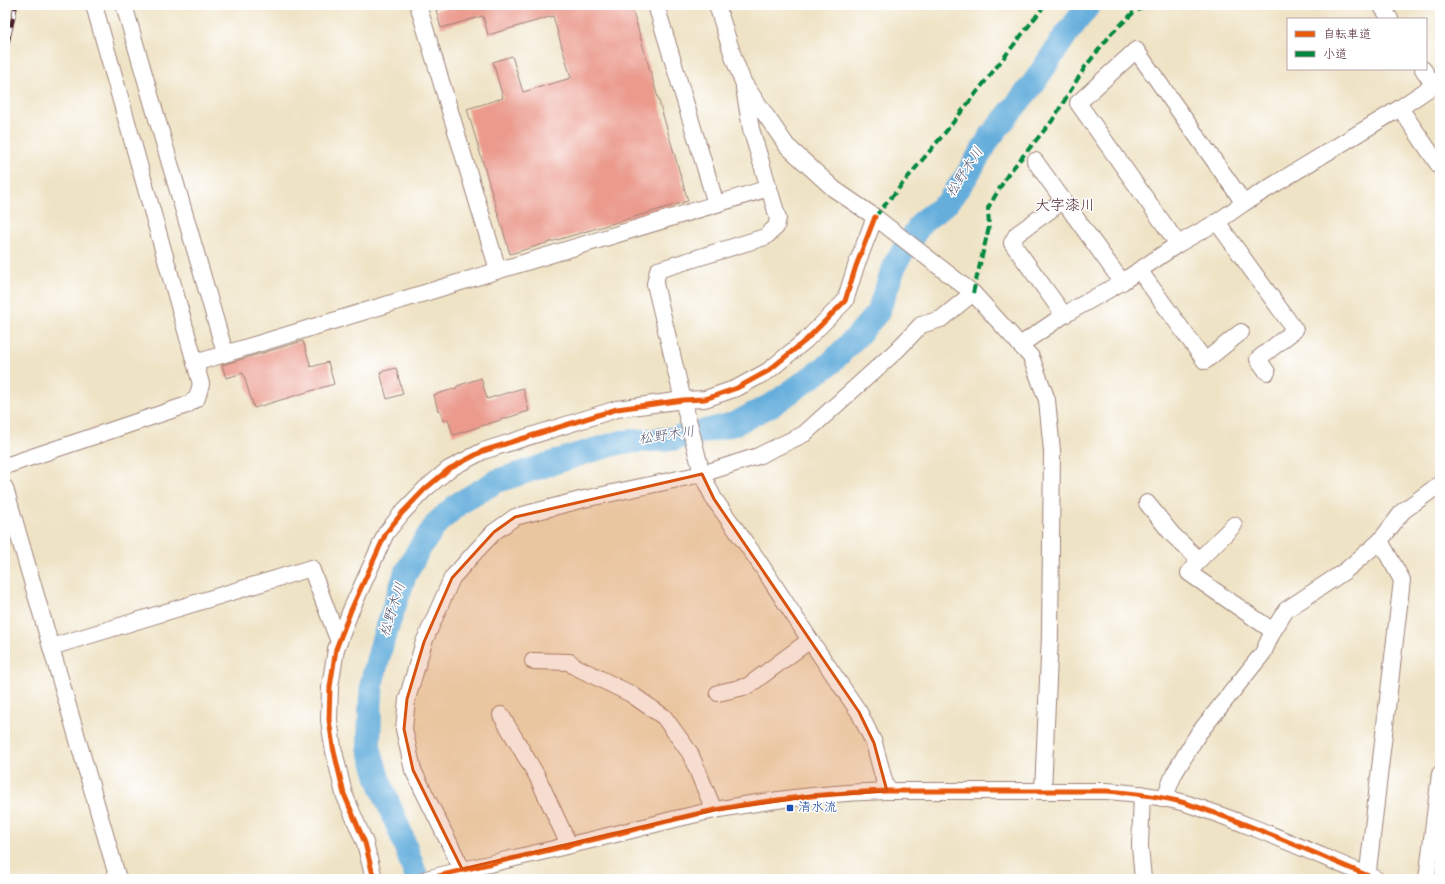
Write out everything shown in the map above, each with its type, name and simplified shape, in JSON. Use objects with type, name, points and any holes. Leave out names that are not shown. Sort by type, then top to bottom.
[{"type":"street","points":[[5,466],[187,405],[197,398],[201,384],[94,5]]},
{"type":"street","points":[[124,5],[225,354]]},
{"type":"street","points":[[418,5],[498,270]]},
{"type":"street","points":[[656,5],[716,204]]},
{"type":"street","points":[[717,5],[734,59],[744,82],[787,146],[834,189],[877,219],[968,289],[1031,358],[1047,400],[1052,452],[1050,636],[1043,791]]},
{"type":"street","points":[[1381,5],[1389,18]]},
{"type":"street","points":[[1178,244],[1078,103],[1136,50],[1244,204]]},
{"type":"street","points":[[1020,345],[1064,315],[1122,282],[1178,244],[1217,222],[1400,108],[1437,82],[1424,70]]},
{"type":"street","points":[[744,82],[751,129],[778,218],[776,227],[765,237],[658,270],[656,284],[702,474],[714,499],[757,558],[810,640],[860,712],[874,743],[887,791]]},
{"type":"street","points":[[1400,108],[1440,168]]},
{"type":"street","points":[[1035,161],[1122,282]]},
{"type":"street","points":[[195,362],[769,188]]},
{"type":"street","points":[[1063,201],[1017,234],[1012,243],[1064,315]]},
{"type":"street","points":[[374,879],[365,843],[344,794],[333,747],[329,720],[330,687],[336,649],[351,610],[386,533],[402,513],[425,489],[449,469],[483,451],[617,409],[683,400],[705,399],[737,388],[768,371],[806,340],[845,301],[877,219]]},
{"type":"street","points":[[1217,222],[1295,330],[1258,359],[1267,372]]},
{"type":"street","points":[[1139,270],[1206,361],[1241,332]]},
{"type":"street","points":[[460,873],[413,770],[404,729],[407,699],[424,642],[452,578],[494,532],[515,517],[584,499],[702,474],[758,456],[804,434],[897,350],[921,325],[941,319],[968,289]]},
{"type":"street","points":[[1164,799],[1174,774],[1198,734],[1263,653],[1273,631],[1286,610],[1345,571],[1380,540],[1403,511],[1440,484]]},
{"type":"street","points":[[5,488],[118,879]]},
{"type":"street","points":[[1147,503],[1172,534],[1199,560]]},
{"type":"street","points":[[1234,525],[1199,560],[1189,573],[1273,631]]},
{"type":"street","points":[[426,879],[460,873],[714,810],[760,802],[813,796],[887,791],[1107,791],[1142,794],[1185,803],[1248,826],[1370,878],[1402,580],[1380,540]]},
{"type":"street","points":[[51,647],[310,568],[339,642]]},
{"type":"street","points":[[718,693],[748,686],[810,640]]},
{"type":"street","points":[[533,661],[570,662],[586,672],[630,694],[664,717],[690,753],[714,810]]},
{"type":"street","points":[[501,715],[537,776],[569,845]]},
{"type":"street","points":[[1427,879],[1440,774]]},
{"type":"street","points":[[1142,794],[1140,846],[1143,879]]},
{"type":"highlighted area","points":[[702,474],[714,499],[859,712],[874,743],[887,791],[813,796],[714,810],[462,869],[413,770],[404,729],[407,699],[424,642],[452,578],[494,532],[515,517]]},
{"type":"building","points":[[454,5],[631,5],[688,201],[510,254],[467,109],[503,98],[493,62],[512,56],[523,92],[571,78],[553,16],[488,35],[483,16],[441,28],[436,10]]},
{"type":"building","points":[[303,341],[311,367],[328,362],[334,384],[254,408],[243,373],[226,378],[222,365]]},
{"type":"building","points":[[396,368],[403,394],[387,399],[380,372]]},
{"type":"building","points":[[481,378],[487,399],[523,388],[529,411],[453,435],[448,419],[443,421],[440,410],[438,411],[434,395],[457,388],[457,386]]},
{"type":"waterway","name":"松野木川","points":[[417,879],[401,834],[378,778],[369,747],[370,712],[372,681],[383,640],[405,575],[419,549],[437,523],[458,504],[497,481],[622,442],[672,439],[734,424],[775,403],[831,363],[878,312],[896,262],[922,222],[947,203],[966,177],[990,137],[1033,84],[1065,36],[1089,5]]},
{"type":"railway","points":[[5,53],[16,5]]},
{"type":"marked path","points":[[875,217],[948,129],[1045,5]]},
{"type":"marked path","points":[[973,293],[989,227],[988,208],[1008,174],[1052,121],[1085,67],[1112,33],[1133,13],[1147,5]]},
{"type":"cycle path","points":[[374,879],[365,843],[344,794],[333,747],[329,720],[330,687],[336,649],[351,610],[386,533],[402,513],[425,489],[449,469],[483,451],[617,409],[683,400],[705,399],[737,388],[768,371],[806,340],[845,301],[856,266],[875,217]]},
{"type":"cycle path","points":[[426,879],[715,810],[801,797],[887,791],[1107,791],[1156,797],[1185,803],[1210,811],[1282,839],[1376,879]]},
{"type":"place","name":"清水流","points":[[790,808]]},
{"type":"district","name":"大字漆川","points":[[1065,207]]}]
